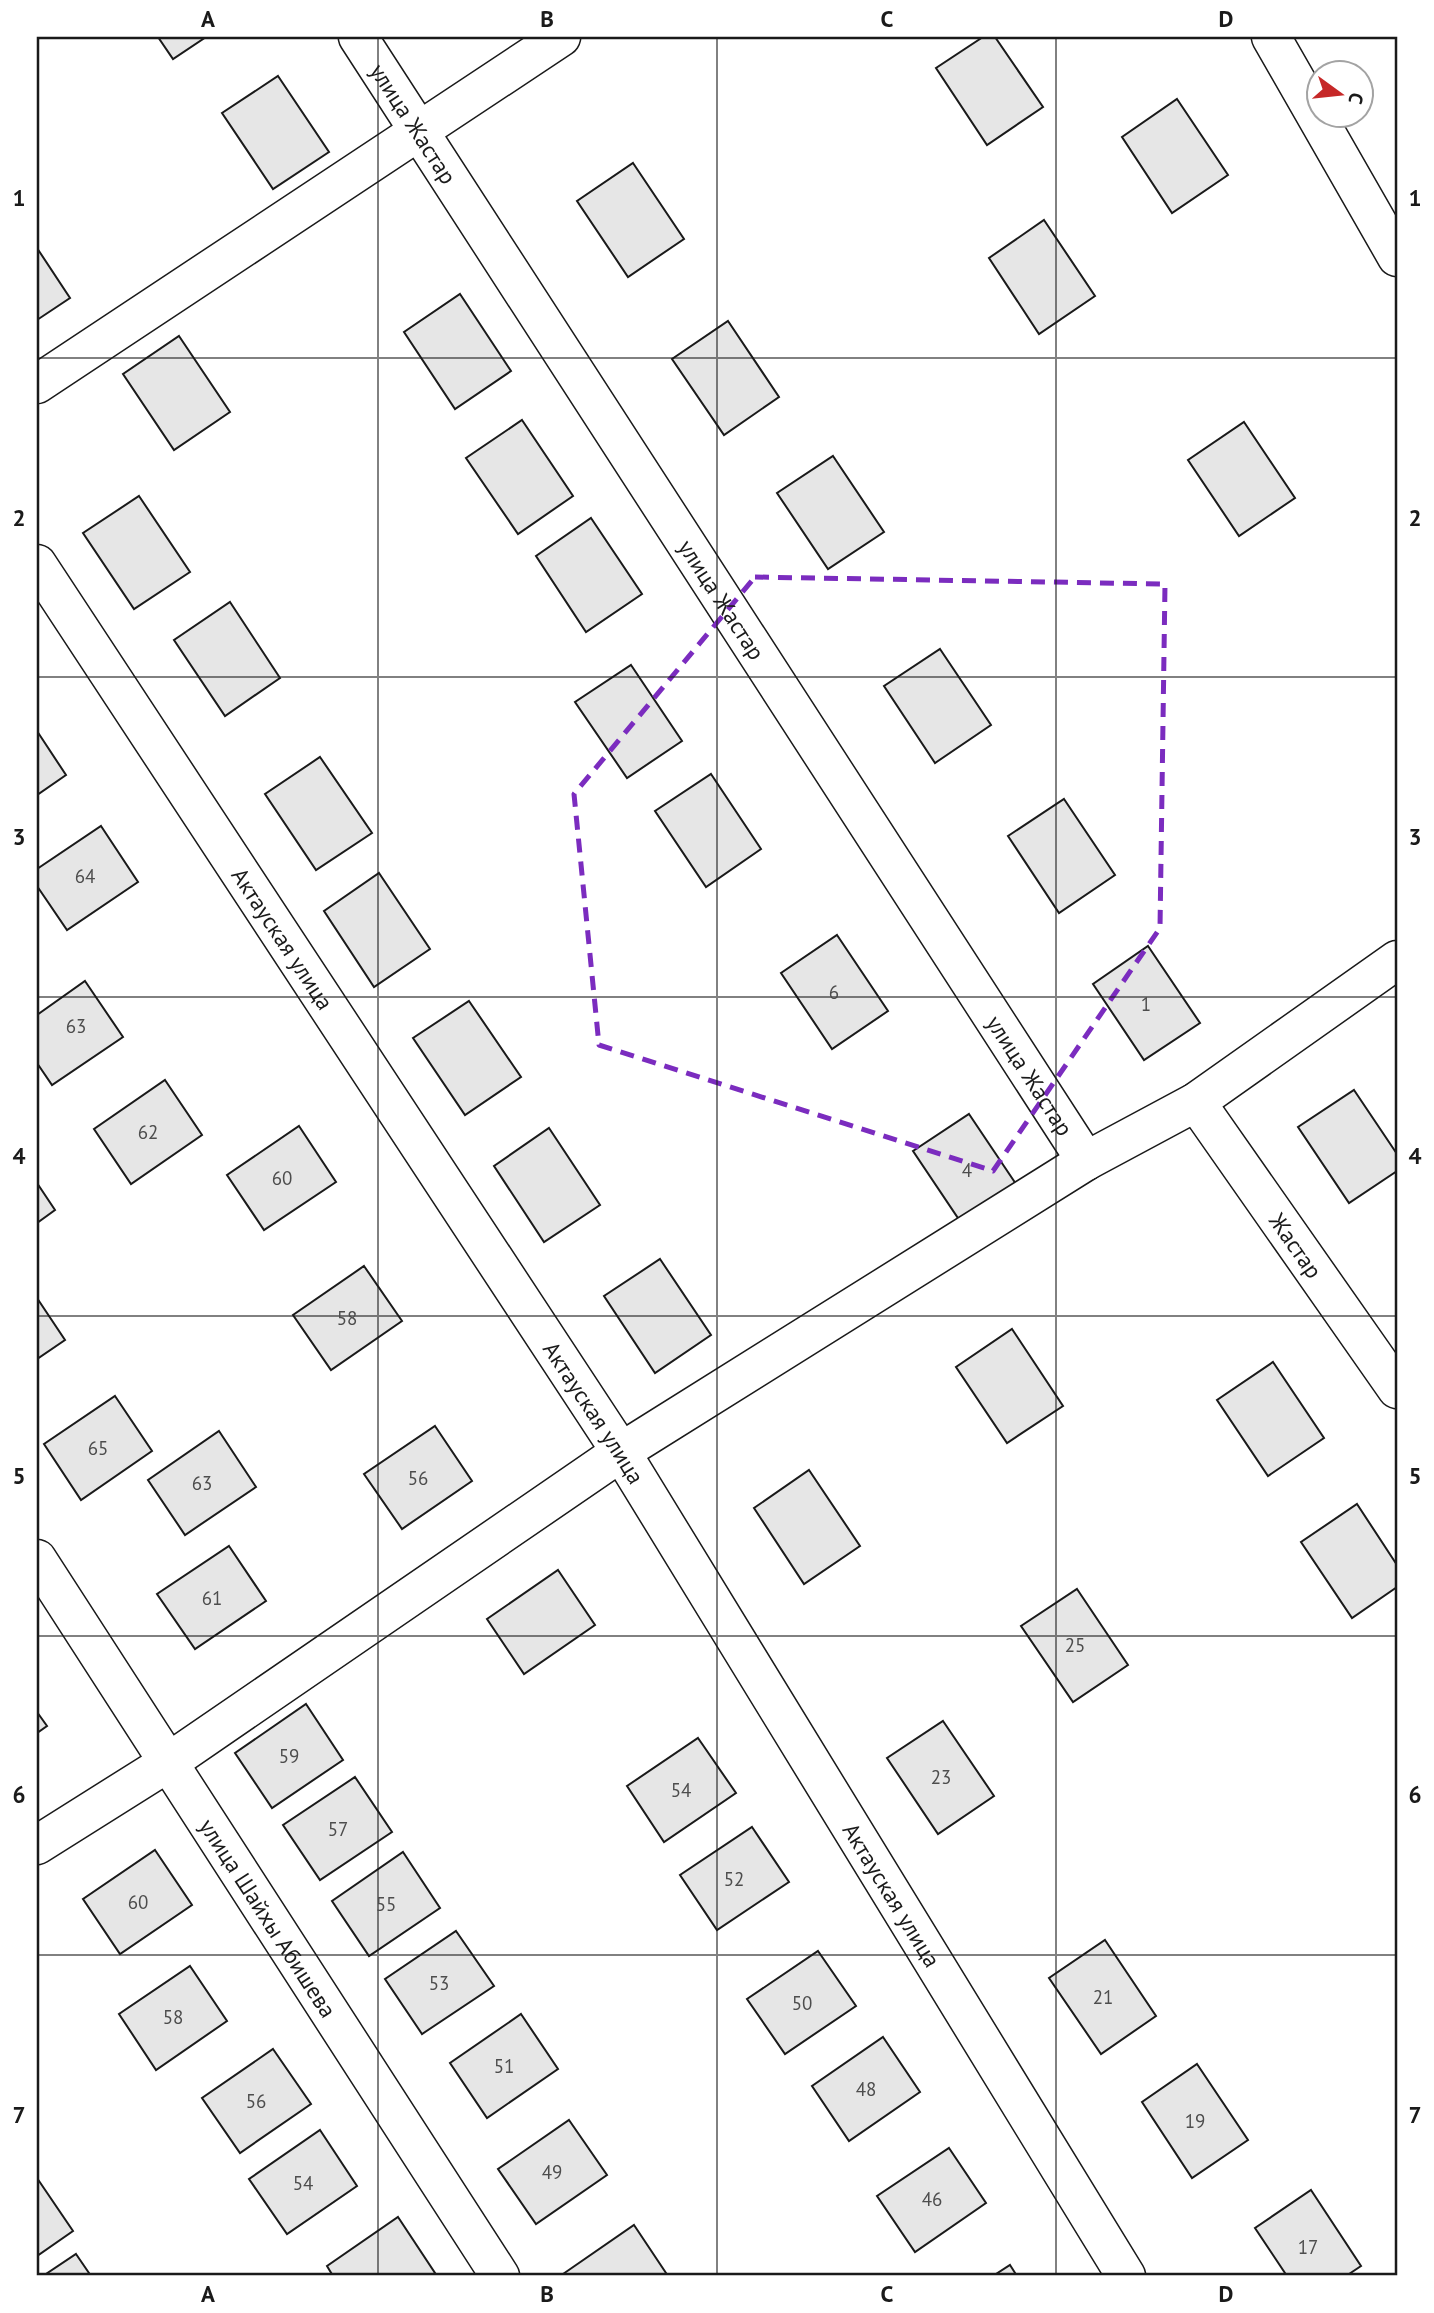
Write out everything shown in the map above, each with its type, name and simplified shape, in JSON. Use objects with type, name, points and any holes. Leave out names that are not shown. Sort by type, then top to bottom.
[{"type":"street","name":"улица Жастар","points":[[358,37],[1086,1161]]},
{"type":"street","points":[[37,384],[561,37]]},
{"type":"street","points":[[1271,37],[1397,257]]},
{"type":"street","name":"Актауская улица","points":[[37,565],[621,1452],[1126,2276]]},
{"type":"street","points":[[37,1845],[169,1762],[621,1452],[1086,1161],[1196,1102],[1397,960]]},
{"type":"street","name":"Жастар","points":[[1196,1102],[1397,1390]]},
{"type":"street","name":"улица Шайхы Абишева","points":[[37,1559],[500,2276]]},
{"type":"highlighted area","points":[[755,577],[1165,584],[1160,928],[993,1171],[599,1045],[574,794]]},
{"type":"building","points":[[158,37],[206,37],[173,59]]},
{"type":"building","points":[[983,37],[995,37],[1043,107],[987,145],[936,68]]},
{"type":"building","points":[[278,76],[329,152],[273,189],[222,113]]},
{"type":"building","points":[[1177,99],[1228,175],[1172,213],[1122,137]]},
{"type":"building","points":[[633,163],[684,239],[628,277],[577,201]]},
{"type":"building","points":[[1044,220],[1095,296],[1039,334],[989,258]]},
{"type":"building","points":[[37,248],[70,298],[37,320]]},
{"type":"building","points":[[460,294],[511,371],[455,409],[404,332]]},
{"type":"building","points":[[728,321],[779,397],[724,435],[672,359]]},
{"type":"building","points":[[179,336],[230,412],[174,450],[123,374]]},
{"type":"building","points":[[522,420],[573,496],[518,534],[466,458]]},
{"type":"building","points":[[1244,422],[1295,498],[1239,536],[1188,460]]},
{"type":"building","points":[[833,456],[884,532],[828,569],[777,493]]},
{"type":"building","points":[[139,496],[190,572],[134,609],[83,533]]},
{"type":"building","points":[[591,518],[642,594],[586,632],[536,556]]},
{"type":"building","points":[[230,602],[280,678],[225,716],[174,640]]},
{"type":"building","points":[[940,649],[991,725],[935,763],[884,686]]},
{"type":"building","points":[[631,665],[682,741],[627,778],[575,702]]},
{"type":"building","points":[[37,731],[66,775],[37,795]]},
{"type":"building","points":[[320,757],[372,833],[316,870],[265,794]]},
{"type":"building","points":[[711,774],[761,849],[706,887],[655,811]]},
{"type":"building","points":[[1064,799],[1115,875],[1059,913],[1008,836]]},
{"type":"building","points":[[101,826],[138,882],[67,930],[37,886],[37,869]]},
{"type":"building","points":[[379,873],[430,949],[374,987],[324,911]]},
{"type":"building","points":[[837,935],[888,1011],[832,1049],[781,973]]},
{"type":"building","points":[[1148,946],[1200,1023],[1144,1060],[1093,984]]},
{"type":"building","points":[[85,981],[123,1037],[52,1085],[37,1063],[37,1015]]},
{"type":"building","points":[[469,1001],[521,1077],[465,1115],[413,1038]]},
{"type":"building","points":[[165,1080],[202,1135],[131,1184],[94,1129]]},
{"type":"building","points":[[1354,1090],[1397,1154],[1397,1171],[1349,1203],[1298,1127]]},
{"type":"building","points":[[969,1114],[1020,1190],[964,1227],[913,1151]]},
{"type":"building","points":[[299,1126],[336,1182],[264,1230],[227,1175]]},
{"type":"building","points":[[549,1128],[600,1205],[544,1242],[494,1166]]},
{"type":"building","points":[[37,1183],[55,1210],[37,1223]]},
{"type":"building","points":[[660,1259],[711,1335],[655,1373],[604,1296]]},
{"type":"building","points":[[364,1266],[402,1321],[331,1370],[293,1315]]},
{"type":"building","points":[[37,1298],[65,1340],[37,1359]]},
{"type":"building","points":[[1012,1329],[1063,1406],[1007,1443],[956,1367]]},
{"type":"building","points":[[1273,1362],[1324,1438],[1268,1476],[1217,1400]]},
{"type":"building","points":[[115,1396],[152,1451],[81,1500],[44,1444]]},
{"type":"building","points":[[435,1426],[472,1481],[402,1529],[364,1474]]},
{"type":"building","points":[[219,1431],[256,1487],[185,1535],[148,1480]]},
{"type":"building","points":[[809,1470],[860,1546],[804,1584],[754,1508]]},
{"type":"building","points":[[1357,1504],[1397,1565],[1397,1587],[1352,1618],[1301,1542]]},
{"type":"building","points":[[229,1546],[266,1601],[195,1649],[157,1594]]},
{"type":"building","points":[[558,1570],[595,1625],[524,1674],[487,1619]]},
{"type":"building","points":[[1077,1589],[1128,1665],[1073,1702],[1021,1626]]},
{"type":"building","points":[[306,1704],[343,1760],[272,1808],[235,1753]]},
{"type":"building","points":[[37,1712],[47,1726],[37,1733]]},
{"type":"building","points":[[943,1721],[994,1796],[938,1834],[887,1758]]},
{"type":"building","points":[[698,1738],[736,1793],[664,1842],[627,1786]]},
{"type":"building","points":[[355,1777],[392,1832],[320,1880],[283,1825]]},
{"type":"building","points":[[752,1827],[789,1882],[717,1930],[680,1875]]},
{"type":"building","points":[[155,1850],[192,1905],[120,1954],[83,1899]]},
{"type":"building","points":[[403,1852],[440,1908],[369,1956],[332,1901]]},
{"type":"building","points":[[456,1931],[494,1986],[422,2034],[385,1979]]},
{"type":"building","points":[[1105,1940],[1156,2016],[1101,2054],[1049,1978]]},
{"type":"building","points":[[818,1951],[856,2006],[785,2054],[747,1999]]},
{"type":"building","points":[[190,1966],[227,2021],[156,2070],[119,2014]]},
{"type":"building","points":[[521,2014],[558,2069],[487,2118],[450,2063]]},
{"type":"building","points":[[883,2037],[920,2092],[849,2141],[812,2086]]},
{"type":"building","points":[[273,2049],[311,2104],[240,2153],[202,2098]]},
{"type":"building","points":[[1197,2064],[1248,2140],[1192,2178],[1142,2102]]},
{"type":"building","points":[[569,2120],[607,2175],[536,2224],[498,2169]]},
{"type":"building","points":[[320,2130],[357,2186],[287,2234],[249,2179]]},
{"type":"building","points":[[949,2148],[986,2203],[915,2252],[877,2196]]},
{"type":"building","points":[[37,2178],[73,2231],[37,2256]]},
{"type":"building","points":[[1311,2190],[1361,2266],[1346,2276],[1287,2276],[1255,2228]]},
{"type":"building","points":[[398,2217],[435,2273],[430,2276],[333,2276],[327,2266]]},
{"type":"building","points":[[634,2225],[668,2276],[564,2276],[563,2274]]},
{"type":"building","points":[[76,2254],[91,2276],[43,2276]]},
{"type":"building","points":[[1010,2265],[1017,2276],[993,2276]]}]
